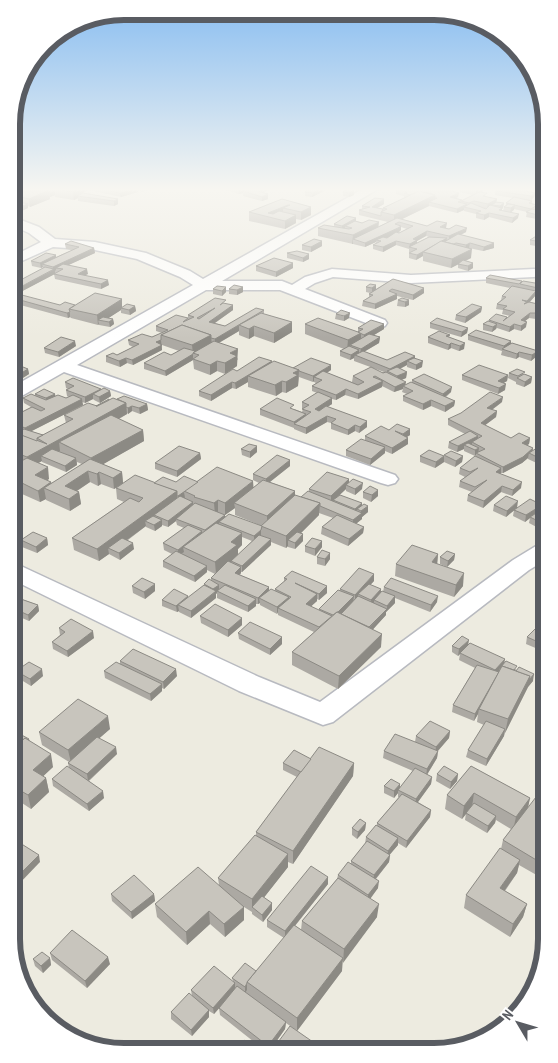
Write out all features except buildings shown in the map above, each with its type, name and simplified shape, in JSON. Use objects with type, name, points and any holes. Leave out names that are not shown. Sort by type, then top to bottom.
[{"type":"street","points":[[45,239],[51,243]]},
{"type":"street","points":[[20,390],[284,239]]},
{"type":"street","points":[[20,258],[51,243],[95,246],[141,256],[185,274],[202,285],[282,286],[295,289],[378,323]]},
{"type":"street","points":[[295,289],[310,280],[332,273],[411,279],[534,273]]},
{"type":"street","points":[[64,366],[388,479]]},
{"type":"street","points":[[20,574],[249,684],[323,715],[521,565],[538,555]]}]
